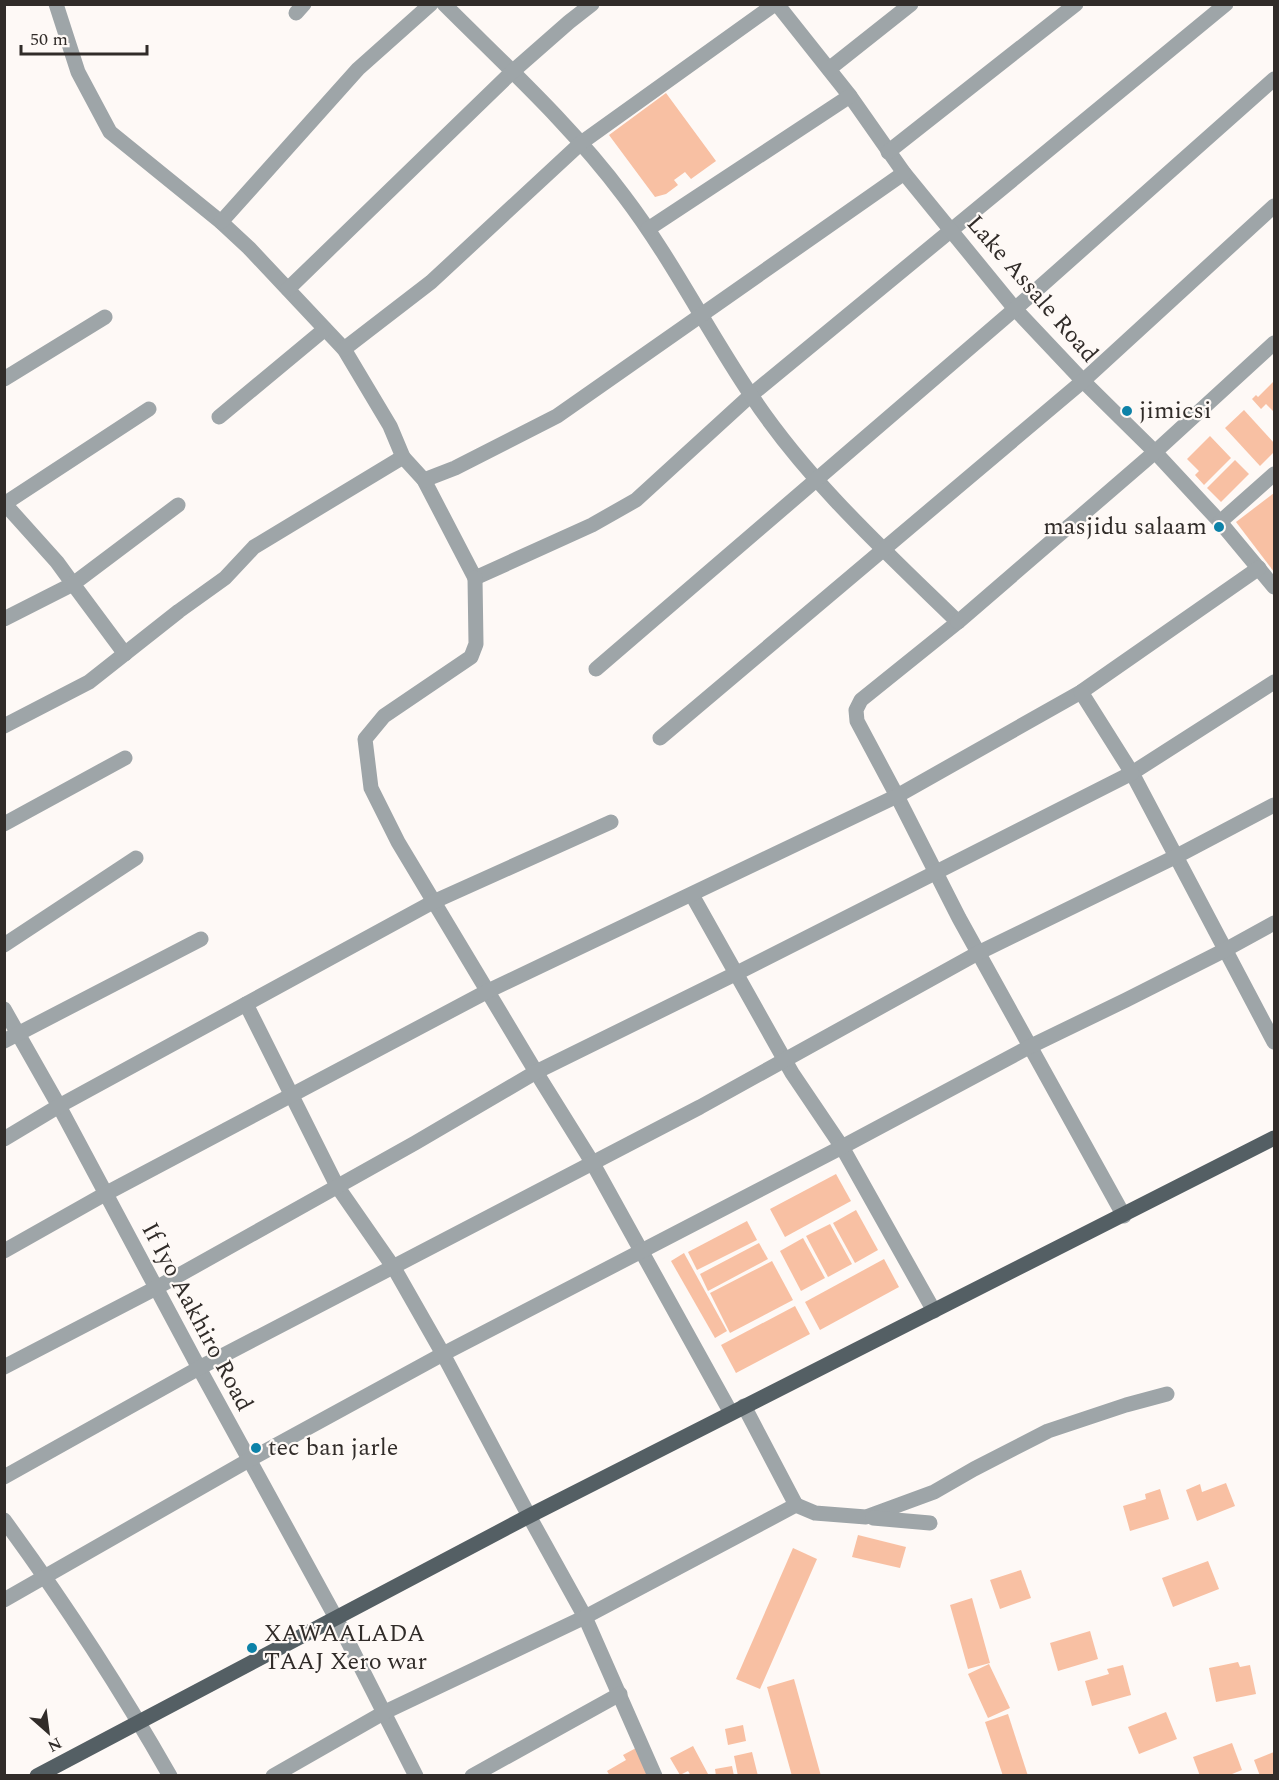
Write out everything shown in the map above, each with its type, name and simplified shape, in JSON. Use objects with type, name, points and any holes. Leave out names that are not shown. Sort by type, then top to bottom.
[{"type":"main road","points":[[37,1776],[529,1516],[1275,1138]]},
{"type":"street","points":[[56,4],[78,72],[110,132],[221,222],[249,248],[344,350],[390,426],[403,457],[424,480],[475,578],[476,644],[471,657],[384,716],[365,739],[371,789],[398,842],[796,1505],[815,1513],[930,1523]]},
{"type":"street","points":[[221,222],[358,69],[430,4]]},
{"type":"street","points":[[444,4],[581,143],[623,194],[648,229],[751,395],[815,480],[958,622]]},
{"type":"street","points":[[288,289],[512,72],[592,4]]},
{"type":"street","points":[[344,350],[430,282],[581,143],[776,4]]},
{"type":"street","name":"Lake Assale Road","points":[[776,4],[829,69],[904,173],[1015,309],[1155,452],[1220,522],[1275,587]]},
{"type":"street","points":[[829,69],[911,4]]},
{"type":"street","points":[[888,152],[1076,4]]},
{"type":"street","points":[[475,578],[592,525],[636,500],[751,395],[1226,4]]},
{"type":"street","points":[[596,669],[1015,309],[1275,79]]},
{"type":"street","points":[[648,229],[849,96]]},
{"type":"street","points":[[424,480],[455,468],[557,416],[904,173]]},
{"type":"street","points":[[660,738],[1083,381],[1275,206]]},
{"type":"street","points":[[4,380],[105,317]]},
{"type":"street","points":[[219,417],[325,329]]},
{"type":"street","points":[[1124,1216],[978,953],[857,721],[856,710],[861,700],[958,622],[1155,452],[1275,343]]},
{"type":"street","points":[[125,654],[57,562],[5,503],[149,409]]},
{"type":"street","points":[[4,726],[89,682],[225,578],[254,547],[403,457]]},
{"type":"street","points":[[1220,522],[1275,474]]},
{"type":"street","points":[[4,619],[73,584],[178,505]]},
{"type":"street","points":[[4,1251],[105,1194],[488,991],[897,796],[1081,692],[1259,568]]},
{"type":"street","points":[[4,1367],[156,1288],[536,1072],[736,974],[1132,773],[1275,682]]},
{"type":"street","points":[[1081,692],[1132,773],[1275,1042]]},
{"type":"street","points":[[4,824],[125,758]]},
{"type":"street","points":[[4,1477],[198,1368],[700,1107],[978,953],[1177,856],[1275,805]]},
{"type":"street","points":[[4,1139],[59,1106],[433,902],[611,822]]},
{"type":"street","points":[[4,945],[136,858]]},
{"type":"street","points":[[692,895],[785,1060],[842,1147],[934,1311]]},
{"type":"street","points":[[4,1600],[249,1460],[443,1354],[842,1147],[1029,1047],[1225,950],[1275,922]]},
{"type":"street","points":[[11,1037],[201,939]]},
{"type":"street","points":[[246,1004],[337,1186],[393,1268],[443,1354],[585,1617],[655,1776]]},
{"type":"street","name":"If Iyo Aakhiro Road","points":[[4,1009],[11,1037],[59,1106],[198,1368],[336,1618],[416,1776]]},
{"type":"street","points":[[866,1517],[934,1492],[1048,1431],[1167,1394]]},
{"type":"street","points":[[273,1776],[385,1712],[585,1617],[796,1505]]},
{"type":"street","points":[[4,1520],[46,1577],[140,1722],[170,1776]]},
{"type":"street","points":[[472,1776],[620,1694]]},
{"type":"building","points":[[666,93],[716,161],[691,179],[685,172],[674,180],[678,185],[666,194],[655,197],[609,135]]},
{"type":"building","points":[[1274,381],[1274,412],[1266,404],[1261,409],[1252,399],[1256,395],[1258,397]]},
{"type":"building","points":[[1244,410],[1274,443],[1274,452],[1260,466],[1225,428]]},
{"type":"building","points":[[1210,436],[1231,458],[1204,485],[1195,475],[1199,471],[1187,459]]},
{"type":"building","points":[[1235,460],[1249,474],[1221,502],[1207,488]]},
{"type":"building","points":[[1274,493],[1274,572],[1236,522]]},
{"type":"building","points":[[836,1174],[851,1201],[785,1237],[770,1209]]},
{"type":"building","points":[[856,1210],[878,1250],[855,1263],[833,1223]]},
{"type":"building","points":[[747,1221],[757,1240],[697,1270],[688,1252]]},
{"type":"building","points":[[830,1224],[852,1264],[828,1277],[806,1236]]},
{"type":"building","points":[[803,1238],[825,1278],[801,1291],[780,1251]]},
{"type":"building","points":[[759,1243],[768,1259],[708,1291],[700,1274]]},
{"type":"building","points":[[684,1253],[727,1331],[715,1338],[671,1261]]},
{"type":"building","points":[[884,1259],[899,1287],[820,1330],[805,1302]]},
{"type":"building","points":[[772,1261],[793,1300],[730,1333],[710,1293]]},
{"type":"building","points":[[795,1306],[810,1334],[736,1373],[721,1345]]},
{"type":"building","points":[[1226,1483],[1235,1506],[1197,1521],[1186,1490],[1200,1484],[1202,1492]]},
{"type":"building","points":[[1160,1489],[1169,1519],[1130,1531],[1123,1506],[1146,1499],[1145,1494]]},
{"type":"building","points":[[858,1535],[906,1547],[900,1568],[852,1557]]},
{"type":"building","points":[[793,1548],[817,1559],[760,1689],[736,1679]]},
{"type":"building","points":[[1208,1561],[1219,1589],[1173,1607],[1162,1578]]},
{"type":"building","points":[[1021,1570],[1031,1598],[1000,1609],[990,1580]]},
{"type":"building","points":[[972,1598],[990,1663],[968,1669],[950,1605]]},
{"type":"building","points":[[1090,1631],[1098,1659],[1058,1671],[1050,1643]]},
{"type":"building","points":[[1238,1662],[1240,1667],[1250,1665],[1256,1694],[1216,1702],[1209,1668]]},
{"type":"building","points":[[989,1664],[1010,1708],[988,1718],[968,1674]]},
{"type":"building","points":[[1123,1665],[1131,1695],[1092,1706],[1085,1681],[1109,1674],[1107,1669]]},
{"type":"building","points":[[794,1679],[821,1776],[792,1776],[767,1687]]},
{"type":"building","points":[[1166,1712],[1177,1739],[1139,1754],[1128,1727]]},
{"type":"building","points":[[1008,1714],[1028,1776],[1003,1776],[985,1722]]},
{"type":"building","points":[[743,1725],[746,1741],[728,1745],[725,1729]]},
{"type":"building","points":[[1232,1743],[1242,1770],[1227,1776],[1200,1776],[1193,1757]]},
{"type":"building","points":[[693,1746],[708,1774],[705,1776],[691,1776],[688,1771],[680,1775],[670,1758]]},
{"type":"building","points":[[636,1748],[651,1776],[610,1776],[607,1771],[626,1760],[623,1755]]},
{"type":"building","points":[[752,1752],[758,1776],[738,1776],[734,1756]]},
{"type":"building","points":[[1274,1752],[1274,1776],[1260,1776],[1254,1760]]},
{"type":"building","points":[[732,1766],[734,1776],[716,1776],[715,1769]]},
{"type":"place","name":"jimicsi","points":[[1127,411]]},
{"type":"place","name":"masjidu salaam","points":[[1219,527]]},
{"type":"place","name":"tec ban jarle","points":[[256,1448]]},
{"type":"place","name":"XAWAALADA TAAJ Xero war","points":[[252,1648]]}]
